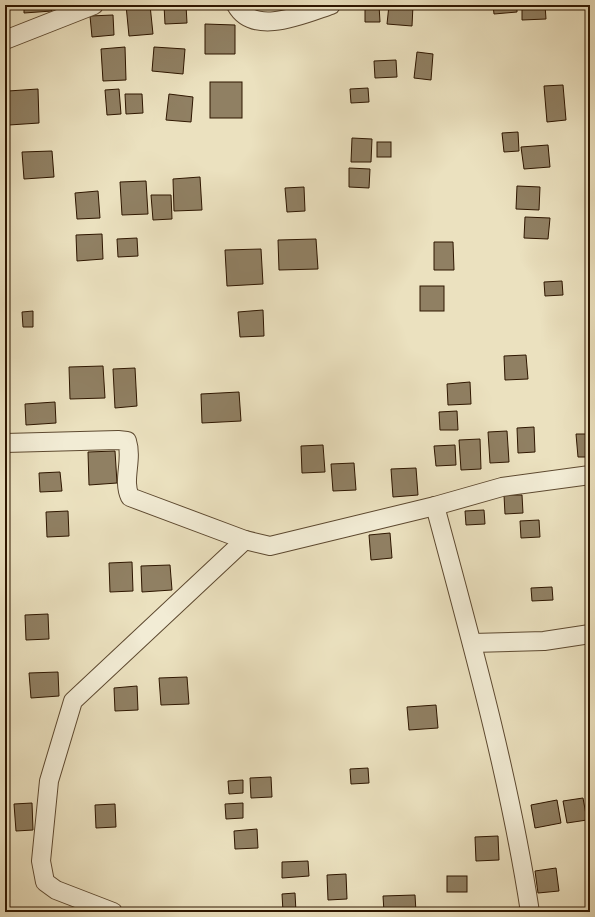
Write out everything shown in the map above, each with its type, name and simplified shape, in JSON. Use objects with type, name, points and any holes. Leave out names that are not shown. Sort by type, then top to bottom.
[{"type":"street","points":[[5,40],[94,5]]},
{"type":"street","points":[[236,5],[240,13],[252,19],[268,22],[284,20],[331,5]]},
{"type":"street","points":[[5,443],[127,441],[130,452],[126,489],[130,497],[245,540],[270,546],[435,506],[502,486],[590,475]]},
{"type":"street","points":[[435,506],[472,643],[522,855],[530,912]]},
{"type":"street","points":[[113,912],[56,890],[45,882],[41,861],[50,781],[73,701],[245,540]]},
{"type":"street","points":[[472,643],[544,641],[590,634]]},
{"type":"building","points":[[24,5],[51,5],[52,11],[24,13]]},
{"type":"building","points":[[126,5],[150,5],[153,34],[129,36]]},
{"type":"building","points":[[164,5],[186,5],[187,23],[165,24]]},
{"type":"building","points":[[365,5],[379,5],[380,22],[365,22]]},
{"type":"building","points":[[389,5],[413,5],[412,26],[387,24]]},
{"type":"building","points":[[493,5],[517,5],[517,12],[494,14]]},
{"type":"building","points":[[522,5],[545,5],[546,19],[522,20]]},
{"type":"building","points":[[113,15],[114,35],[92,37],[90,16]]},
{"type":"building","points":[[205,24],[235,25],[235,54],[205,54]]},
{"type":"building","points":[[125,47],[126,80],[103,81],[101,49]]},
{"type":"building","points":[[154,47],[185,49],[183,74],[152,71]]},
{"type":"building","points":[[417,52],[433,54],[431,80],[414,78]]},
{"type":"building","points":[[396,60],[397,77],[375,78],[374,61]]},
{"type":"building","points":[[210,82],[242,82],[242,118],[210,118]]},
{"type":"building","points":[[563,85],[566,120],[547,122],[544,86]]},
{"type":"building","points":[[368,88],[369,102],[351,103],[350,89]]},
{"type":"building","points":[[38,89],[39,123],[9,125],[8,91]]},
{"type":"building","points":[[119,89],[121,114],[107,115],[105,90]]},
{"type":"building","points":[[125,94],[142,94],[143,113],[126,114]]},
{"type":"building","points":[[169,94],[193,97],[191,122],[166,120]]},
{"type":"building","points":[[518,132],[519,151],[504,152],[502,133]]},
{"type":"building","points":[[352,138],[372,139],[371,162],[351,162]]},
{"type":"building","points":[[377,142],[391,142],[391,157],[377,157]]},
{"type":"building","points":[[548,145],[550,167],[524,169],[521,147]]},
{"type":"building","points":[[52,151],[54,177],[24,179],[22,152]]},
{"type":"building","points":[[349,168],[370,169],[369,188],[349,187]]},
{"type":"building","points":[[200,177],[202,210],[174,211],[173,179]]},
{"type":"building","points":[[146,181],[148,214],[122,215],[120,182]]},
{"type":"building","points":[[517,186],[540,187],[539,210],[516,209]]},
{"type":"building","points":[[304,187],[305,211],[287,212],[285,188]]},
{"type":"building","points":[[98,191],[100,218],[77,219],[75,193]]},
{"type":"building","points":[[151,195],[171,195],[172,219],[153,220]]},
{"type":"building","points":[[525,217],[550,218],[548,239],[524,238]]},
{"type":"building","points":[[102,234],[103,259],[77,261],[76,235]]},
{"type":"building","points":[[137,238],[138,256],[118,257],[117,239]]},
{"type":"building","points":[[316,239],[318,269],[279,270],[278,240]]},
{"type":"building","points":[[434,242],[453,242],[454,270],[434,270]]},
{"type":"building","points":[[261,249],[263,284],[227,286],[225,250]]},
{"type":"building","points":[[562,281],[563,295],[545,296],[544,282]]},
{"type":"building","points":[[420,286],[444,286],[444,311],[420,311]]},
{"type":"building","points":[[263,310],[264,336],[240,337],[238,312]]},
{"type":"building","points":[[33,311],[33,327],[23,327],[22,312]]},
{"type":"building","points":[[526,355],[528,379],[505,380],[504,356]]},
{"type":"building","points":[[103,366],[105,398],[70,399],[69,367]]},
{"type":"building","points":[[135,368],[137,406],[115,408],[113,369]]},
{"type":"building","points":[[470,382],[471,404],[448,405],[447,384]]},
{"type":"building","points":[[239,392],[241,421],[202,423],[201,394]]},
{"type":"building","points":[[55,402],[56,423],[26,425],[25,404]]},
{"type":"building","points":[[457,411],[458,430],[440,430],[439,412]]},
{"type":"building","points":[[534,427],[535,452],[518,453],[517,428]]},
{"type":"building","points":[[507,431],[509,462],[490,463],[488,432]]},
{"type":"building","points":[[576,434],[590,434],[590,457],[578,457]]},
{"type":"building","points":[[480,439],[481,469],[461,470],[459,440]]},
{"type":"building","points":[[323,445],[325,472],[302,473],[301,446]]},
{"type":"building","points":[[455,445],[456,465],[436,466],[434,446]]},
{"type":"building","points":[[115,451],[117,483],[89,485],[88,452]]},
{"type":"building","points":[[354,463],[356,490],[333,491],[331,464]]},
{"type":"building","points":[[416,468],[418,495],[393,497],[391,469]]},
{"type":"building","points":[[60,472],[62,491],[40,492],[39,473]]},
{"type":"building","points":[[504,495],[522,495],[523,513],[505,514]]},
{"type":"building","points":[[484,510],[485,524],[466,525],[465,511]]},
{"type":"building","points":[[68,511],[69,536],[47,537],[46,512]]},
{"type":"building","points":[[539,520],[540,537],[521,538],[520,521]]},
{"type":"building","points":[[390,533],[392,558],[371,560],[369,535]]},
{"type":"building","points":[[132,562],[133,591],[110,592],[109,563]]},
{"type":"building","points":[[170,565],[172,590],[142,592],[141,566]]},
{"type":"building","points":[[552,587],[553,600],[532,601],[531,588]]},
{"type":"building","points":[[48,614],[49,639],[26,640],[25,615]]},
{"type":"building","points":[[58,672],[59,696],[31,698],[29,673]]},
{"type":"building","points":[[187,677],[189,704],[161,705],[159,678]]},
{"type":"building","points":[[137,686],[138,710],[115,711],[114,688]]},
{"type":"building","points":[[436,705],[438,728],[409,730],[407,707]]},
{"type":"building","points":[[368,768],[369,783],[351,784],[350,769]]},
{"type":"building","points":[[271,777],[272,797],[251,798],[250,778]]},
{"type":"building","points":[[243,780],[243,793],[229,794],[228,781]]},
{"type":"building","points":[[583,798],[587,820],[567,823],[563,801]]},
{"type":"building","points":[[557,800],[561,823],[535,828],[531,805]]},
{"type":"building","points":[[32,803],[33,830],[16,831],[14,804]]},
{"type":"building","points":[[243,803],[243,818],[226,819],[225,804]]},
{"type":"building","points":[[115,804],[116,827],[96,828],[95,805]]},
{"type":"building","points":[[257,829],[258,848],[235,849],[234,831]]},
{"type":"building","points":[[498,836],[499,860],[476,861],[475,837]]},
{"type":"building","points":[[308,861],[309,876],[282,878],[282,862]]},
{"type":"building","points":[[556,868],[559,891],[538,893],[535,871]]},
{"type":"building","points":[[346,874],[347,899],[328,900],[327,875]]},
{"type":"building","points":[[447,876],[467,876],[467,892],[447,892]]},
{"type":"building","points":[[295,893],[296,912],[283,912],[282,894]]},
{"type":"building","points":[[415,895],[416,912],[384,912],[383,896]]}]
